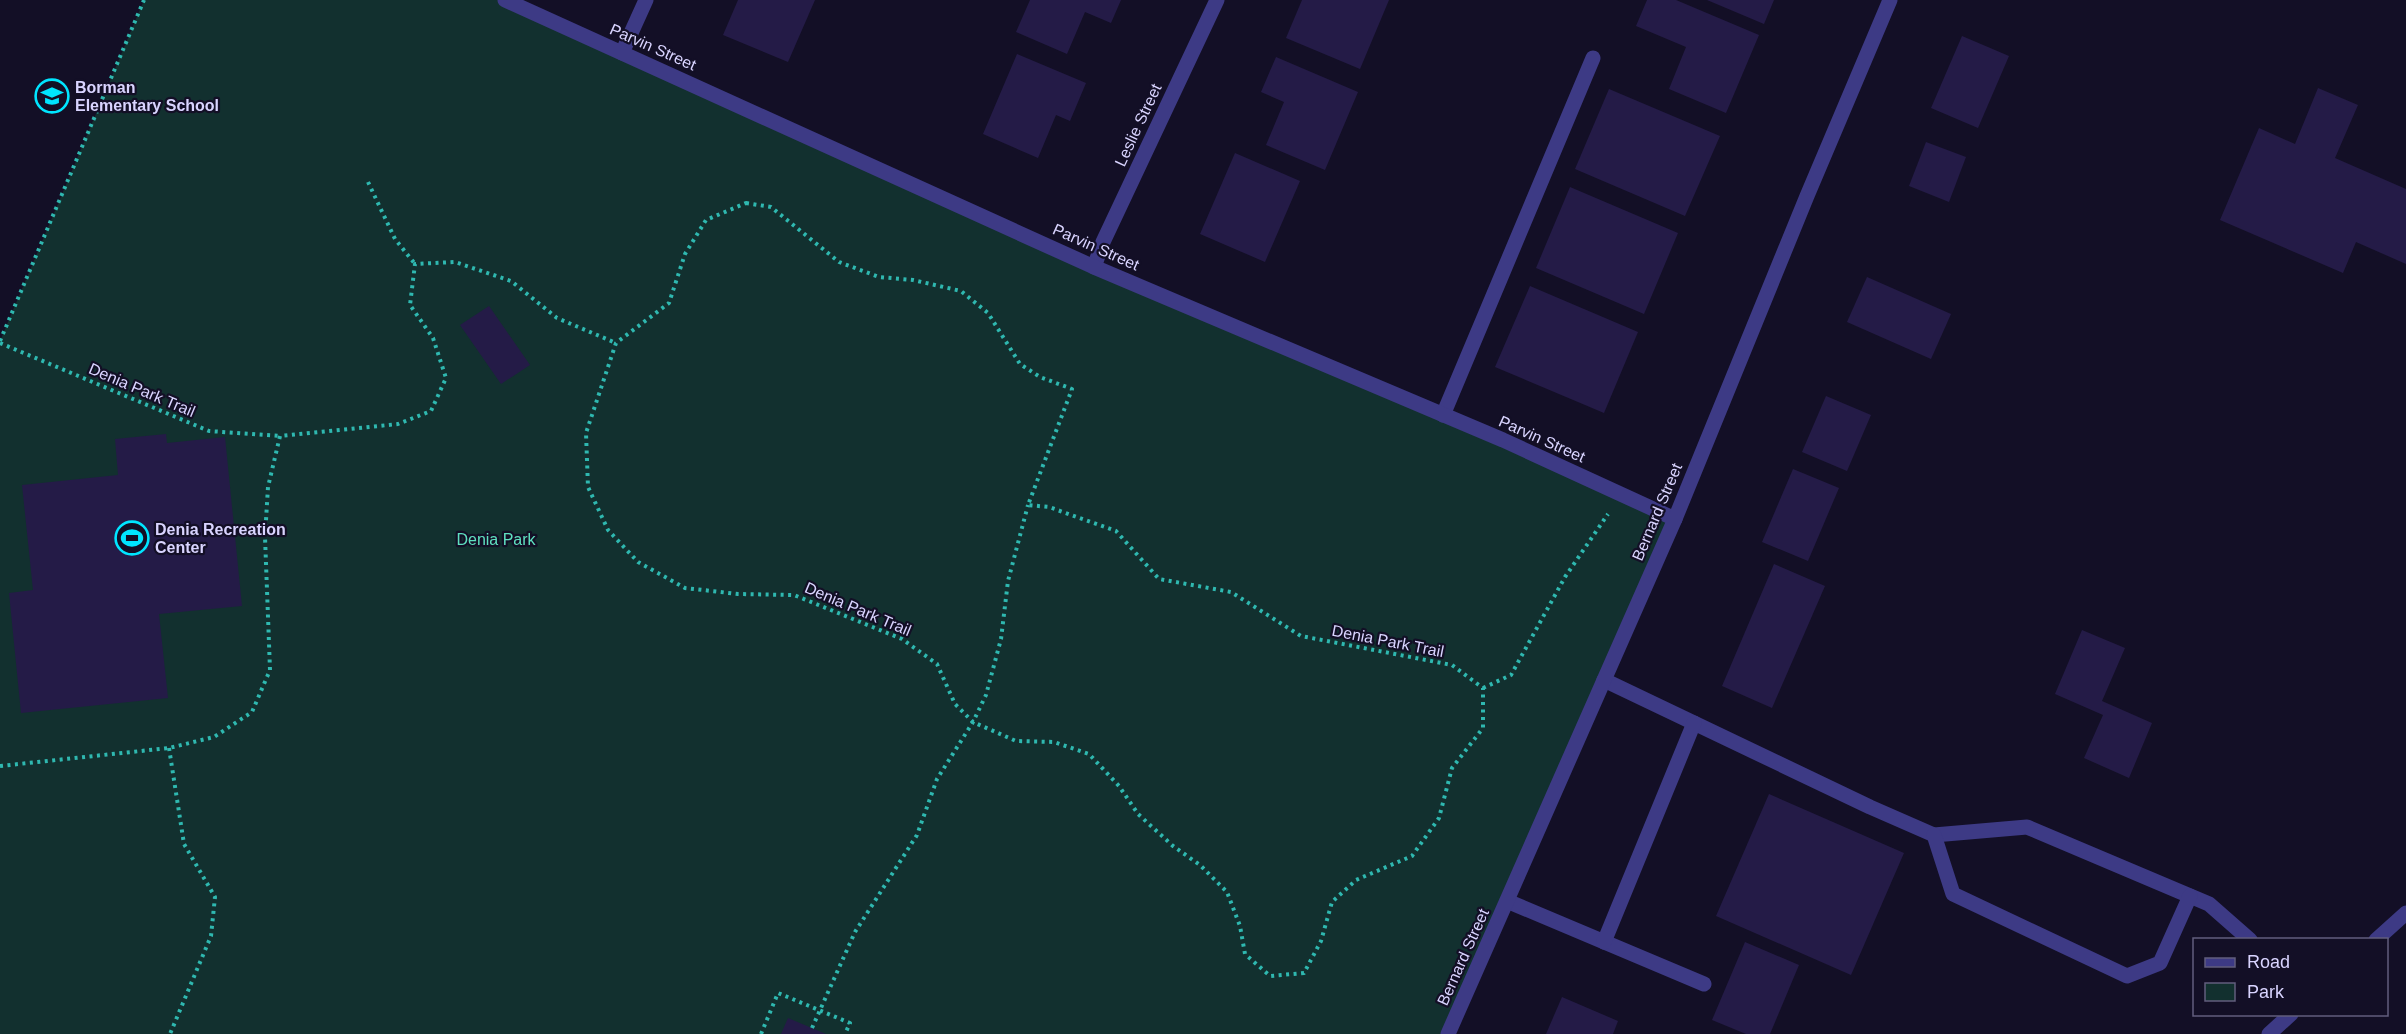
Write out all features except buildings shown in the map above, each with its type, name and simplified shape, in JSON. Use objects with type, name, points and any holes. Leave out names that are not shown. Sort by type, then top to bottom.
[{"type":"street","name":"Parvin Street","points":[[505,0],[1094,267],[1443,415],[1675,519]]},
{"type":"street","points":[[622,53],[646,0]]},
{"type":"street","name":"Leslie Street","points":[[1094,267],[1103,242],[1217,0]]},
{"type":"street","name":"Bernard Street","points":[[1448,1034],[1675,519],[1811,185],[1890,0]]},
{"type":"street","points":[[1443,415],[1593,58]]},
{"type":"street","points":[[1604,680],[1870,807],[1935,835],[2027,827],[2209,904],[2249,938]]},
{"type":"street","points":[[1604,942],[1694,723]]},
{"type":"street","points":[[1935,835],[1953,894],[2127,976],[2160,963],[2190,896]]},
{"type":"street","points":[[1507,901],[1704,984]]},
{"type":"street","points":[[2377,938],[2406,913]]},
{"type":"street","points":[[2270,1034],[2289,1016]]},
{"type":"path","points":[[0,342],[144,0]]},
{"type":"path","points":[[369,182],[395,239],[415,264],[455,262],[511,281],[557,318],[616,343],[669,303],[685,254],[706,220],[746,203],[771,207],[839,262],[879,277],[913,280],[961,291],[988,313],[1020,364],[1040,377],[1072,389],[1029,505],[1008,581],[1001,639],[986,695],[973,722],[937,779],[917,835],[855,932],[812,1028]]},
{"type":"path","name":"Denia Park Trail","points":[[0,342],[209,431],[280,436],[398,424],[431,411],[446,378],[433,338],[410,305],[415,264]]},
{"type":"path","name":"Denia Park Trail","points":[[616,343],[586,433],[588,487],[608,530],[638,562],[685,588],[738,594],[794,595],[902,639],[937,664],[955,704],[973,722],[1016,741],[1054,742],[1089,754],[1119,786],[1138,814],[1173,846],[1200,865],[1227,892],[1240,926],[1245,954],[1270,976],[1304,973],[1321,941],[1332,902],[1356,880],[1412,856],[1439,818],[1452,768],[1483,728],[1483,688],[1452,665],[1301,636],[1231,592],[1159,579],[1116,531],[1049,507],[1029,505]]},
{"type":"path","points":[[0,766],[168,748],[214,737],[252,712],[270,670],[265,537],[268,487],[280,436]]},
{"type":"path","points":[[1483,688],[1511,675],[1565,577],[1621,494]]},
{"type":"path","points":[[168,748],[184,844],[215,897],[211,936],[170,1034]]},
{"type":"path","points":[[761,1034],[778,993],[850,1023],[845,1034]]},
{"type":"green space","name":"Denia Park","points":[[144,0],[501,0],[1675,519],[1451,1034],[0,1034],[0,341]]},
{"type":"place","name":"Borman Elementary School","points":[[52,96]]},
{"type":"place","name":"Denia Recreation Center","points":[[132,538]]}]
